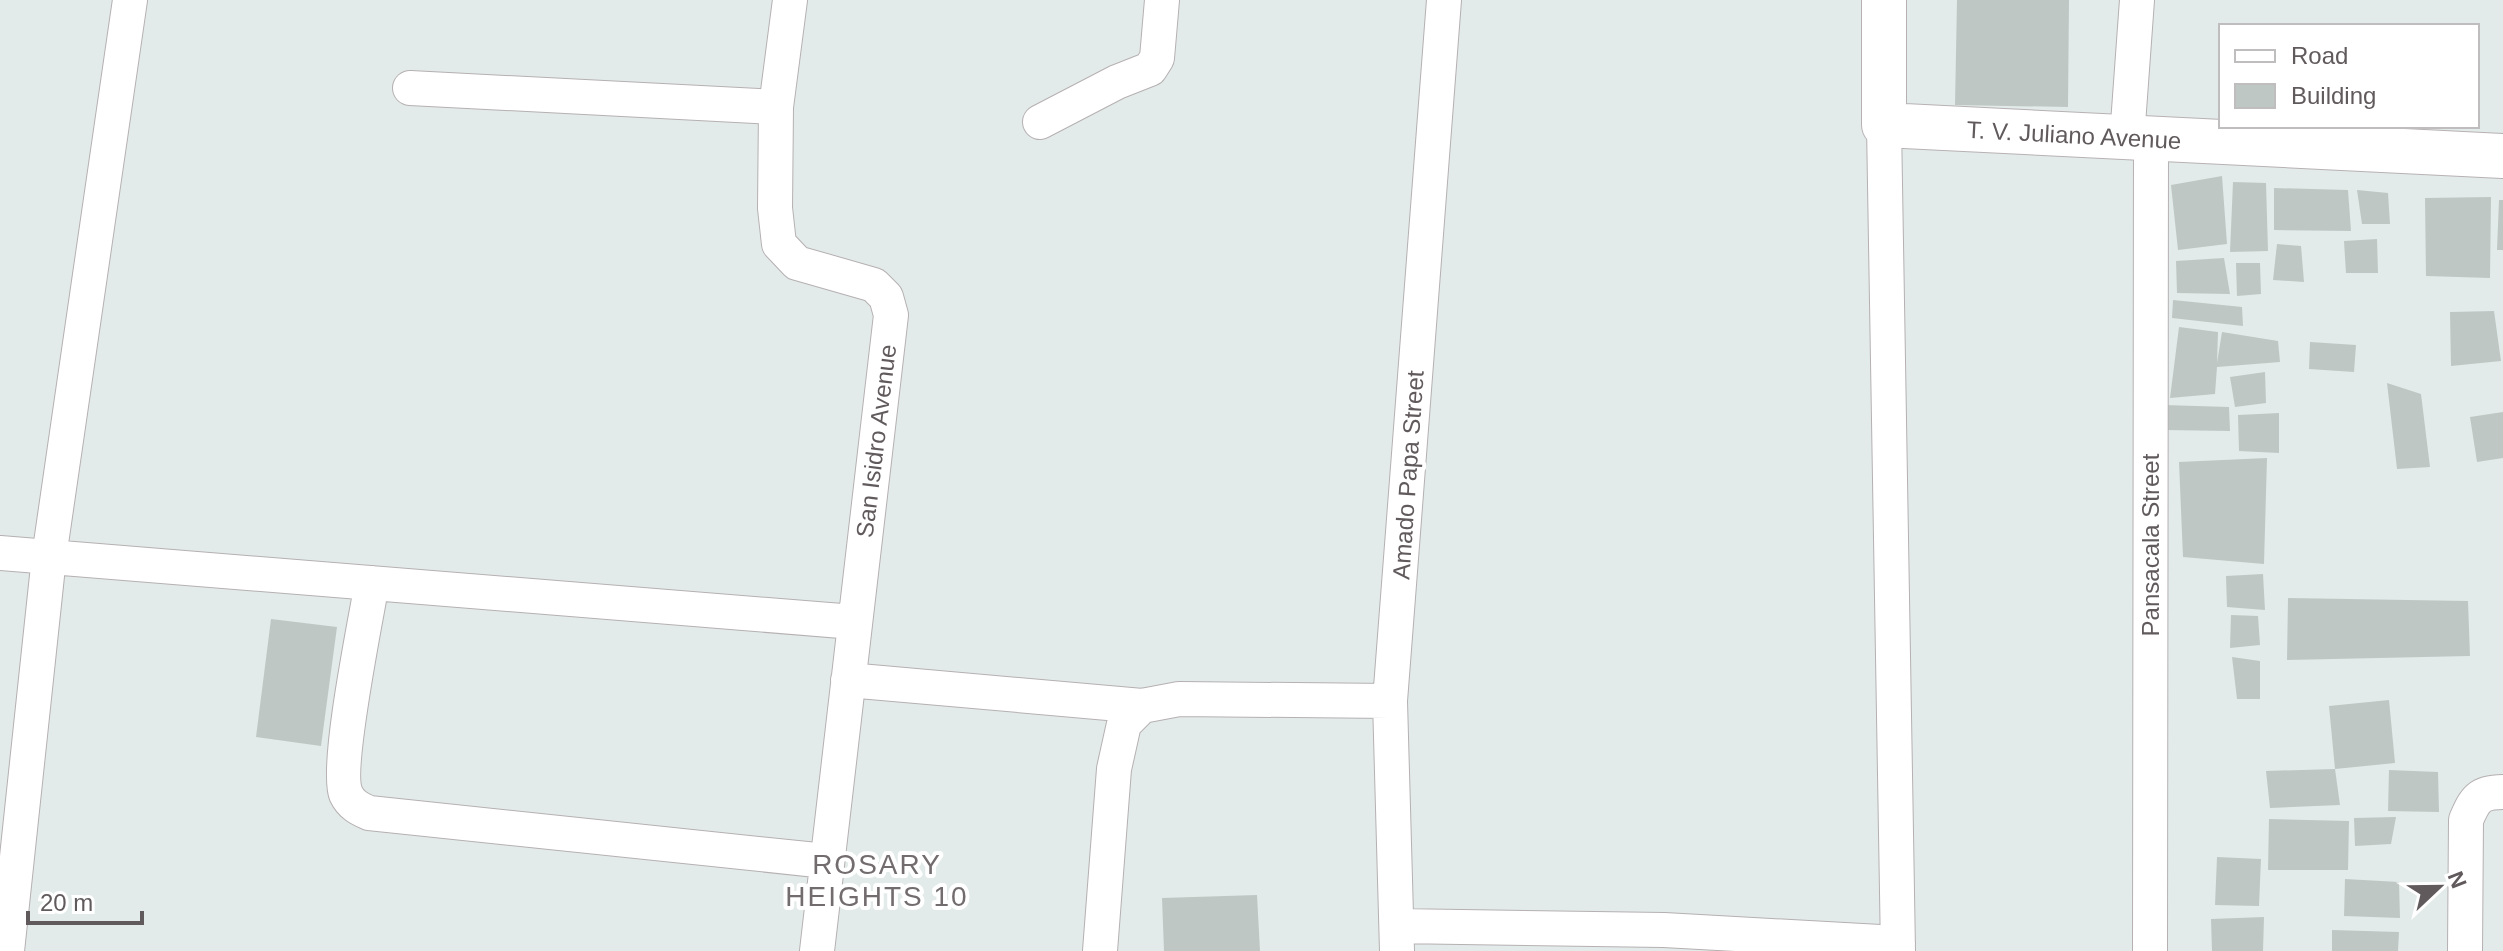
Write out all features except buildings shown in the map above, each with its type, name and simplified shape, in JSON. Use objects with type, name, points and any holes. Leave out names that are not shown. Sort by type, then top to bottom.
[{"type":"main road","points":[[1884,0],[1884,125]]},
{"type":"main road","name":"T. V. Juliano Avenue","points":[[1884,125],[2503,156]]},
{"type":"street","points":[[7,951],[49,557],[130,0]]},
{"type":"street","name":"San Isidro Avenue","points":[[790,0],[776,107],[775,208],[779,244],[797,263],[874,285],[886,297],[891,315],[817,951]]},
{"type":"street","points":[[1040,122],[1117,82],[1150,69],[1157,58],[1162,0]]},
{"type":"street","name":"Amado Papa Street","points":[[1397,939],[1390,701],[1444,0]]},
{"type":"street","name":"Pansacala Street","points":[[2137,0],[2150,951]]},
{"type":"street","points":[[410,88],[776,107]]},
{"type":"street","points":[[1397,939],[1898,947],[1884,125]]},
{"type":"street","points":[[0,553],[854,622]]},
{"type":"street","points":[[372,583],[343,761],[346,794],[355,807],[369,813],[826,861]]},
{"type":"street","points":[[848,680],[1142,706],[1179,699],[1390,701]]},
{"type":"street","points":[[1100,951],[1114,769],[1124,724],[1142,706]]},
{"type":"street","points":[[2465,951],[2466,820],[2473,802],[2488,792],[2503,792]]},
{"type":"district","name":"ROSARY HEIGHTS 10","points":[[877,880]]}]
